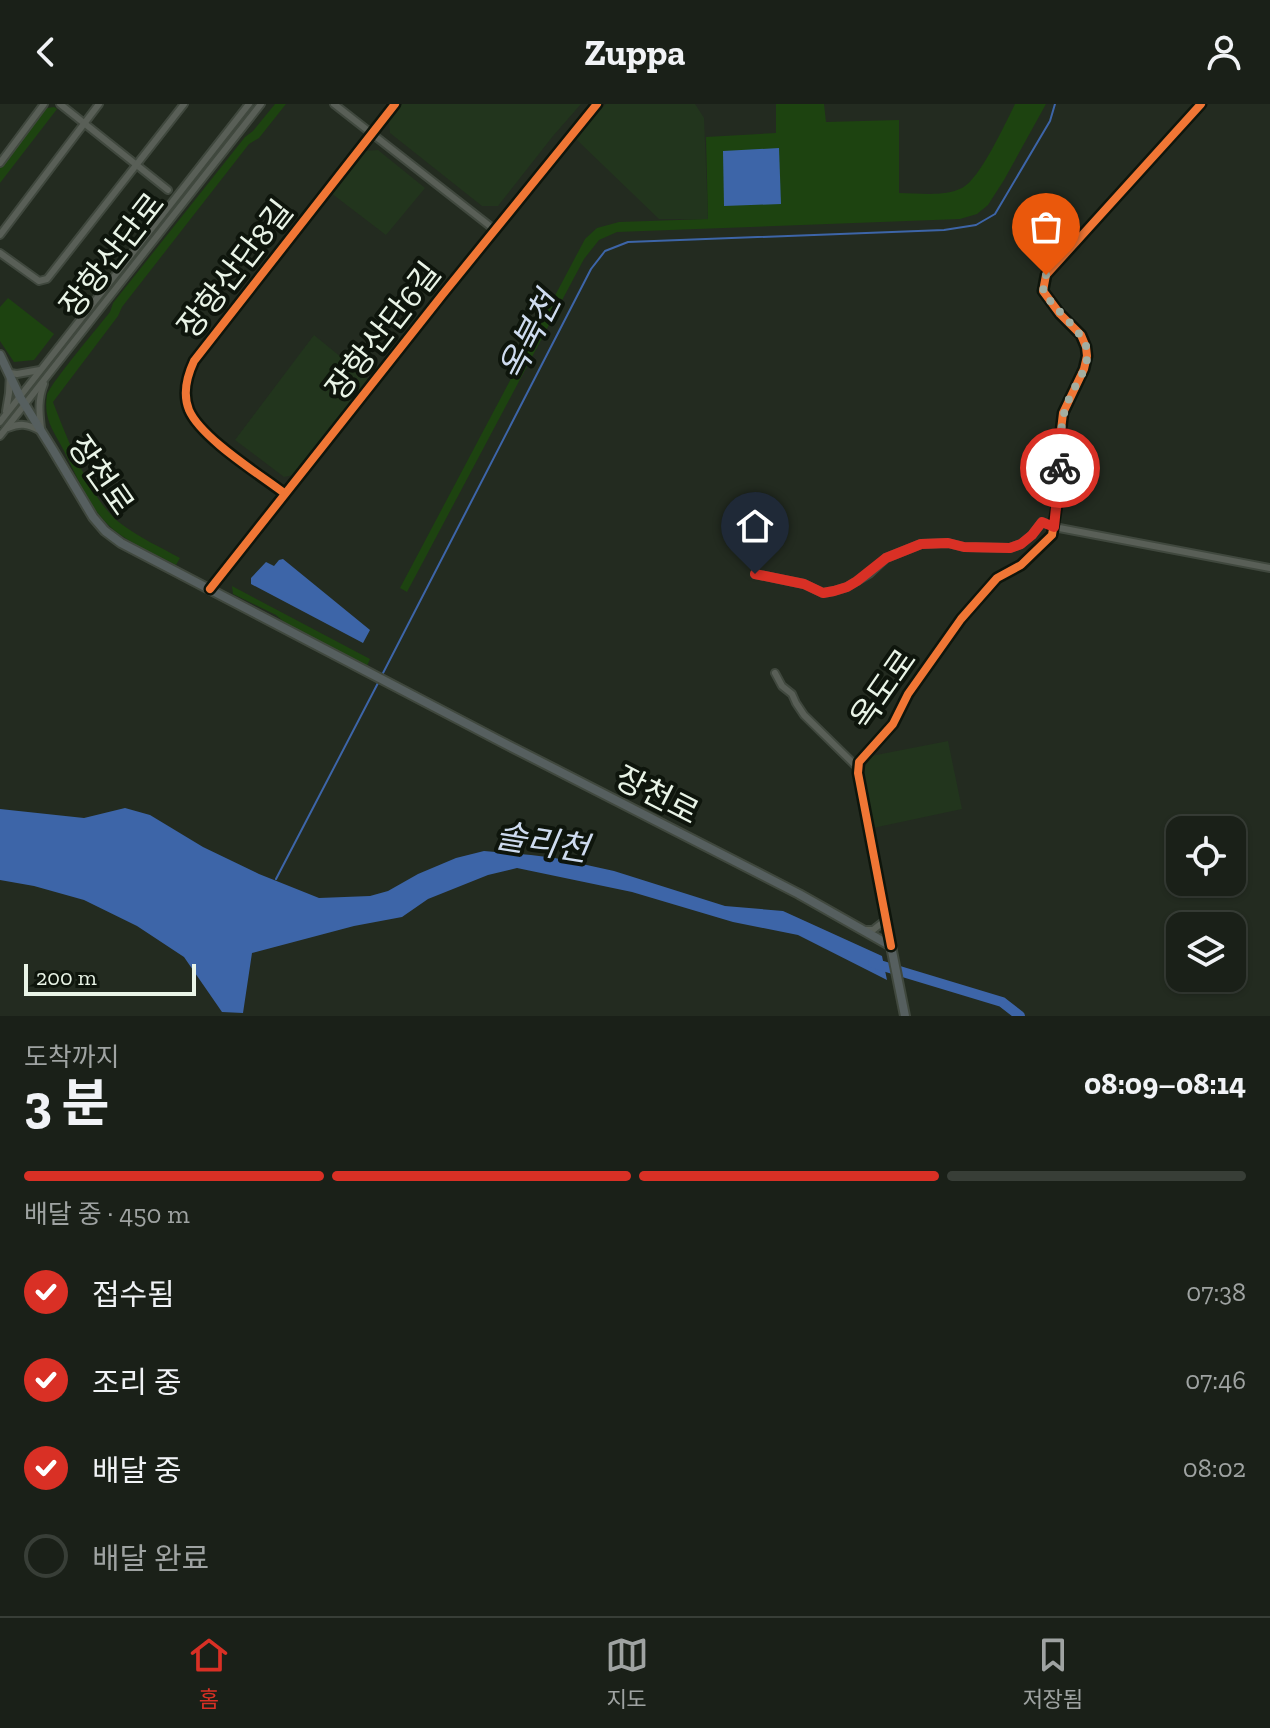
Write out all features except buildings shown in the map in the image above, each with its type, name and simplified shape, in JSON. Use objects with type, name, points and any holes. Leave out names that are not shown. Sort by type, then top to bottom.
[{"type":"main road","name":"장천로","points":[[0,355],[22,401],[93,517],[121,543],[799,894],[891,946]]},
{"type":"main road","points":[[891,946],[905,1016]]},
{"type":"street","points":[[0,163],[44,104]]},
{"type":"street","points":[[60,104],[168,190]]},
{"type":"street","points":[[0,235],[99,104]]},
{"type":"street","points":[[0,253],[39,281],[47,279],[184,104]]},
{"type":"street","name":"장항산단로","points":[[2,433],[41,370],[249,104]]},
{"type":"street","name":"장항산단로","points":[[0,422],[46,378],[261,104]]},
{"type":"street","points":[[334,104],[495,230]]},
{"type":"street","name":"장항산단8길","points":[[284,493],[217,442],[195,421],[187,407],[187,376],[194,361],[395,104]]},
{"type":"street","name":"장항산단6길","points":[[210,589],[597,104]]},
{"type":"street","points":[[1054,527],[1063,413],[1087,356],[1081,335],[1043,291],[1046,275],[1201,104]]},
{"type":"street","points":[[168,190],[189,180]]},
{"type":"street","points":[[164,212],[168,190]]},
{"type":"street","points":[[6,415],[10,373],[41,370]]},
{"type":"street","points":[[42,431],[38,409],[46,378]]},
{"type":"street","points":[[2,433],[18,424],[29,424],[42,431]]},
{"type":"street","points":[[755,574],[804,584],[823,593],[847,587],[869,574],[886,558],[921,544],[1010,548],[1021,544],[1042,522],[1054,527],[1270,568]]},
{"type":"street","name":"옥도로","points":[[891,946],[862,797],[859,762],[893,724],[908,694],[961,619],[997,578],[1021,565],[1052,535],[1054,527]]},
{"type":"street","points":[[775,673],[804,715],[858,768]]},
{"type":"street","points":[[863,930],[873,930],[887,919]]},
{"type":"shaded area","points":[[402,104],[581,104],[498,206],[482,206],[390,133],[389,121]]},
{"type":"shaded area","points":[[606,104],[695,104],[704,118],[708,219],[659,219],[576,139]]},
{"type":"shaded area","points":[[378,150],[425,188],[386,235],[331,193],[364,151]]},
{"type":"shaded area","points":[[314,335],[369,380],[294,475],[284,477],[235,440]]},
{"type":"shaded area","points":[[948,741],[962,809],[873,828],[862,772],[871,756]]},
{"type":"green space","points":[[275,104],[286,104],[259,138],[249,144],[122,307],[53,402],[80,467],[99,500],[120,523],[180,558],[176,565],[122,536],[95,509],[50,425],[47,395],[110,312],[113,303],[245,137]]},
{"type":"green space","points":[[776,104],[824,104],[826,122],[899,120],[899,193],[931,194],[955,191],[969,183],[992,150],[1015,104],[1046,104],[1004,180],[988,205],[977,214],[960,219],[617,232],[599,240],[584,259],[407,592],[400,588],[585,239],[597,228],[619,222],[708,219],[706,137],[776,133]]},
{"type":"green space","points":[[47,108],[57,109],[0,183],[0,168]]},
{"type":"green space","points":[[8,298],[54,334],[34,360],[14,362],[0,341],[0,307]]},
{"type":"green space","points":[[232,586],[370,659],[367,666],[233,594]]},
{"type":"water","points":[[779,148],[781,204],[724,206],[723,151]]},
{"type":"water","points":[[283,559],[370,630],[363,643],[251,584],[251,578],[266,562],[274,566]]},
{"type":"water","points":[[125,808],[150,815],[203,847],[319,898],[370,896],[388,891],[456,858],[484,851],[555,858],[614,871],[725,906],[783,911],[882,956],[887,980],[798,935],[733,922],[632,892],[517,868],[488,875],[428,899],[402,917],[354,926],[252,953],[243,1013],[222,1012],[184,957],[137,926],[84,900],[0,880],[0,809],[84,818]]},
{"type":"waterway","name":"옥북천","points":[[381,677],[591,269],[605,251],[628,242],[944,230],[976,225],[995,214],[1050,121],[1055,104]]},
{"type":"waterway","name":"옥북천","points":[[276,879],[378,683]]},
{"type":"waterway","name":"솔리천","points":[[873,963],[1002,1002],[1020,1016]]},
{"type":"cycle path","points":[[284,493],[205,432],[189,410],[187,379],[194,361],[395,104]]},
{"type":"cycle path","points":[[210,589],[597,104]]},
{"type":"cycle path","points":[[891,946],[858,773],[859,762],[893,724],[908,694],[961,619],[997,578],[1021,565],[1052,535],[1058,499],[1063,413],[1087,356],[1081,335],[1043,291],[1046,275],[1201,104]]},
{"type":"way so far","points":[[1046,275],[1043,291],[1081,335],[1087,356],[1063,413],[1060,468]]},
{"type":"route","points":[[755,574],[804,584],[823,593],[847,587],[869,574],[886,558],[921,544],[936,542],[964,547],[1010,548],[1021,544],[1042,522],[1054,527],[1060,468]]}]
